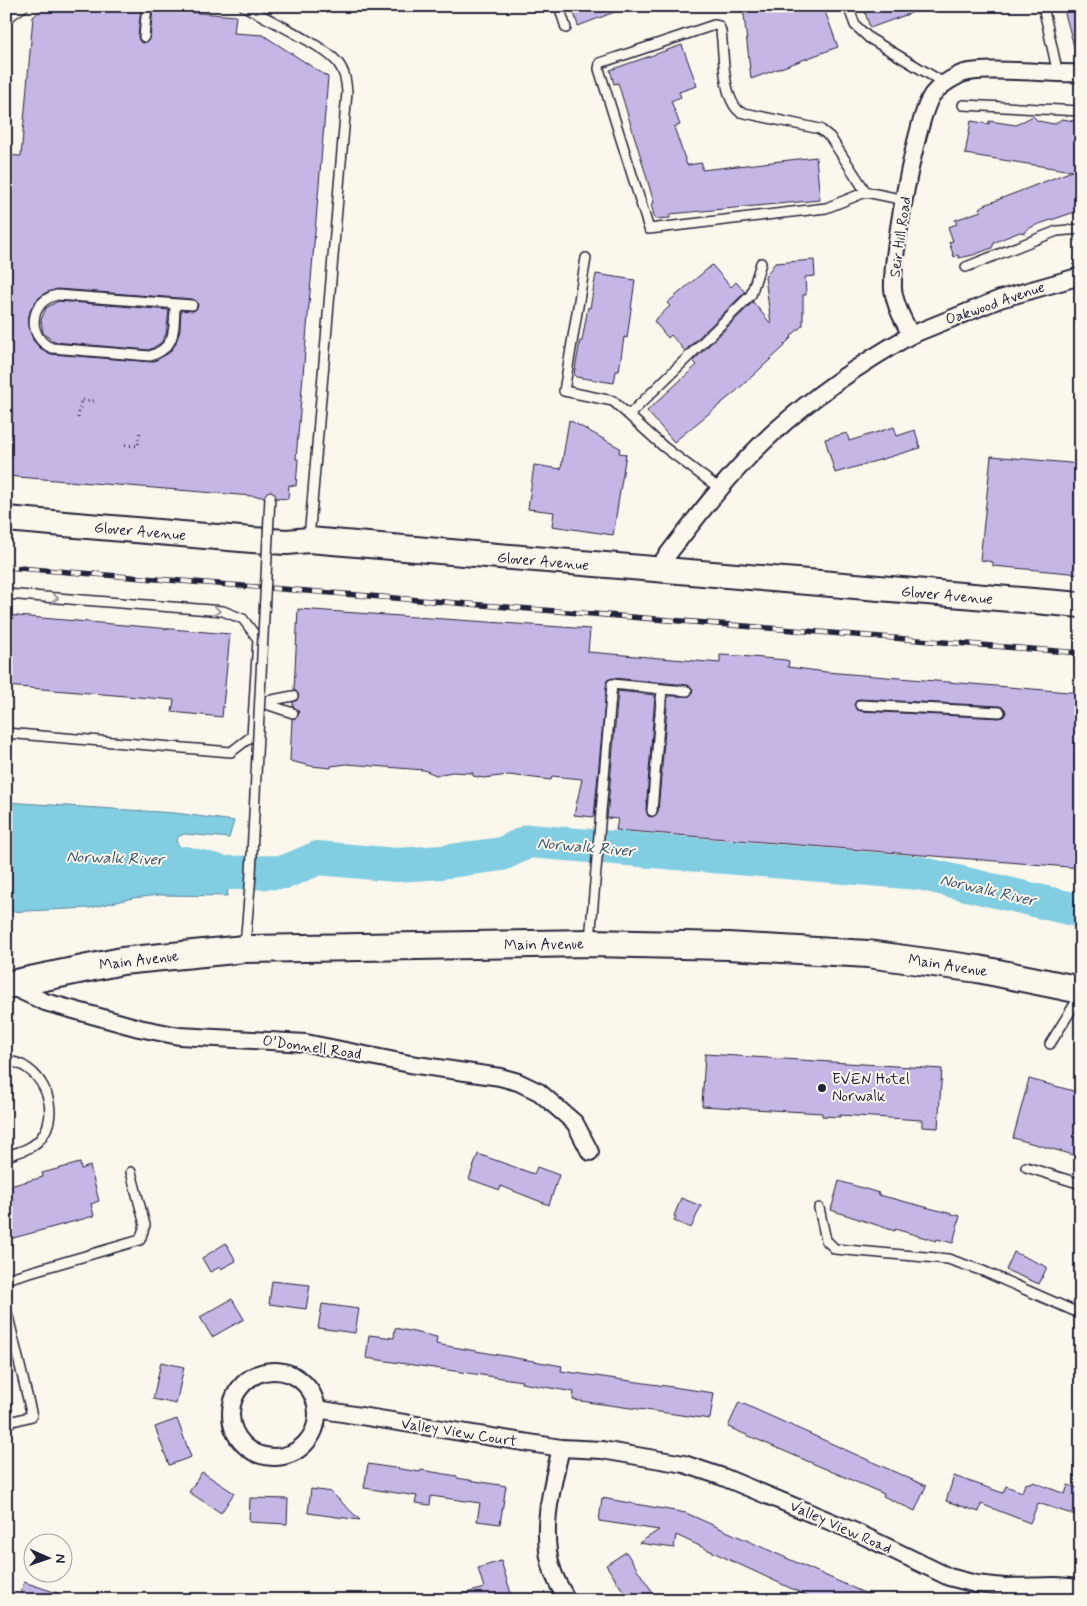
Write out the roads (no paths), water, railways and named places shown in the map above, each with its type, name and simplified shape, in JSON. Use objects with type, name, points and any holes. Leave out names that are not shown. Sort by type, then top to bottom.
[{"type":"main road","name":"Main Avenue","points":[[7,985],[122,961],[244,950],[590,943],[728,946],[868,954],[960,966],[1081,990]]},
{"type":"street","name":"Seir Hill Road","points":[[911,335],[896,302],[893,277],[905,200],[925,112],[932,95],[944,83],[962,73],[983,71],[1081,73]]},
{"type":"street","name":"Oakwood Avenue","points":[[911,335],[1000,299],[1081,276]]},
{"type":"street","points":[[655,571],[720,489],[774,432],[880,352],[911,335]]},
{"type":"street","name":"Glover Avenue","points":[[6,519],[252,540],[287,542],[309,540],[655,571],[1081,605]]},
{"type":"street","name":"O'Donnell Road","points":[[7,985],[45,1002],[139,1028],[179,1036],[306,1043],[410,1064],[500,1077],[518,1082],[539,1092],[575,1123],[590,1152]]},
{"type":"street","points":[[273,1371],[290,1374],[304,1383],[314,1396],[317,1409],[315,1430],[306,1444],[292,1454],[275,1457],[259,1454],[245,1445],[235,1432],[231,1415],[234,1398],[243,1384],[257,1374],[273,1371]]},
{"type":"street","name":"Valley View Court","points":[[317,1409],[561,1448],[602,1450]]},
{"type":"street","points":[[561,1448],[552,1489],[548,1526],[553,1571],[567,1600]]},
{"type":"street","name":"Valley View Road","points":[[602,1450],[684,1464],[723,1477],[858,1533],[949,1577],[976,1584],[1004,1587],[1056,1586],[1081,1588]]},
{"type":"lane","points":[[6,18],[24,6]]},
{"type":"lane","points":[[144,37],[147,6]]},
{"type":"lane","points":[[244,6],[314,46],[336,61],[345,74],[347,92],[309,540]]},
{"type":"lane","points":[[559,6],[566,28]]},
{"type":"lane","points":[[848,6],[855,24],[868,38],[944,83]]},
{"type":"lane","points":[[1043,6],[1058,74]]},
{"type":"lane","points":[[866,192],[830,137],[820,129],[740,112],[734,108],[728,90],[719,26],[714,25],[600,63],[599,69],[649,230],[826,208],[866,192],[905,200]]},
{"type":"lane","points":[[963,105],[1081,111]]},
{"type":"lane","points":[[966,267],[1057,230],[1081,229]]},
{"type":"lane","points":[[586,258],[564,391],[613,401],[664,447],[720,489]]},
{"type":"lane","points":[[629,415],[751,295],[761,263]]},
{"type":"lane","points":[[175,304],[170,343],[162,352],[150,356],[52,348],[43,344],[37,336],[34,319],[39,304],[48,297],[58,295],[192,305]]},
{"type":"lane","points":[[244,950],[251,874],[270,497]]},
{"type":"lane","points":[[6,594],[223,611],[243,619],[258,639],[252,736],[231,752],[6,733]]},
{"type":"lane","points":[[590,943],[612,684],[687,691]]},
{"type":"lane","points":[[652,811],[662,689]]},
{"type":"lane","points":[[260,702],[294,696]]},
{"type":"lane","points":[[260,702],[292,713]]},
{"type":"lane","points":[[860,705],[1000,712]]},
{"type":"lane","points":[[1050,1044],[1081,994]]},
{"type":"lane","points":[[6,1061],[26,1066],[36,1075],[45,1088],[50,1120],[44,1135],[33,1146],[6,1156]]},
{"type":"lane","points":[[1026,1167],[1081,1184]]},
{"type":"lane","points":[[6,1279],[140,1240],[145,1225],[131,1172]]},
{"type":"lane","points":[[818,1208],[826,1240],[835,1249],[948,1259],[982,1271],[1081,1314]]},
{"type":"lane","points":[[6,1308],[32,1416],[6,1422]]},
{"type":"water","points":[[6,802],[175,813],[234,821],[229,838],[185,834],[179,836],[176,841],[180,847],[232,865],[227,896],[159,895],[133,898],[90,908],[6,912]]},
{"type":"waterway","name":"Norwalk River","points":[[185,863],[224,873],[285,872],[318,858],[396,865],[442,862],[502,854],[529,841],[919,873],[1081,911]]},
{"type":"railway","points":[[6,567],[1081,653]]},
{"type":"place","name":"EVEN Hotel Norwalk","points":[[822,1088]]}]
